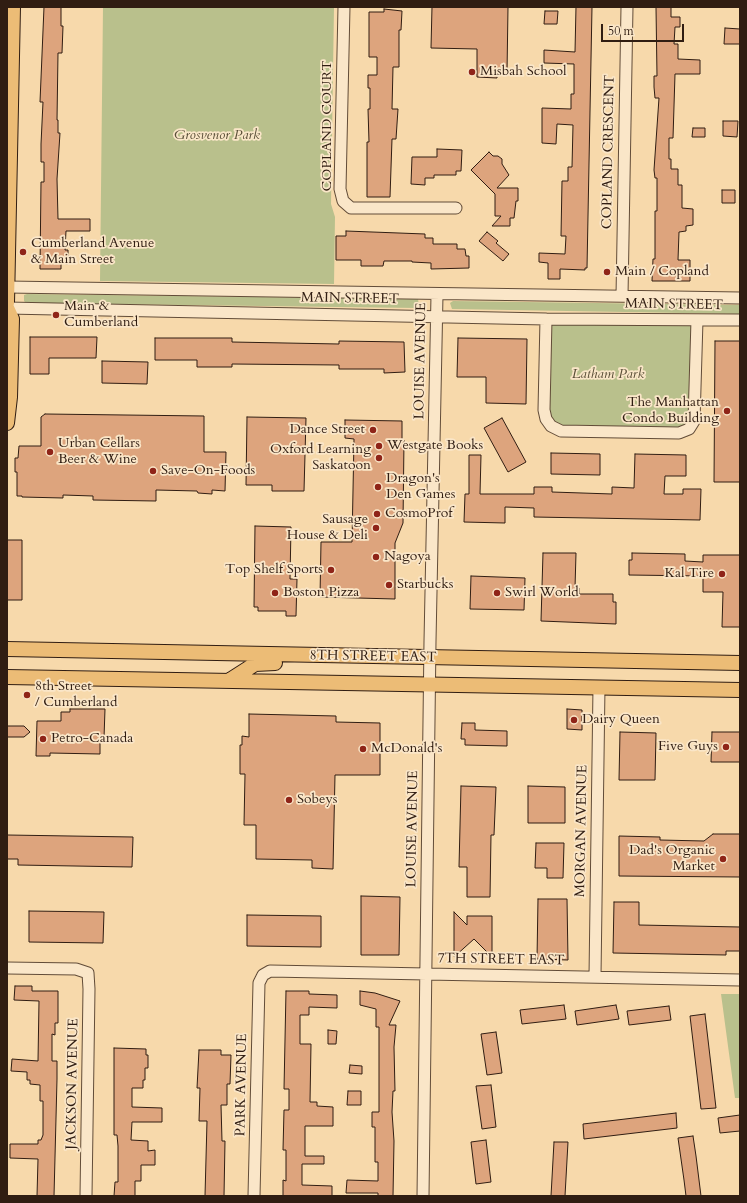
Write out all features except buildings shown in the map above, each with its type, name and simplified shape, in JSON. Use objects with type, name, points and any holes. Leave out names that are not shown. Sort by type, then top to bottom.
[{"type":"main road","points":[[7,303],[9,103],[13,7]]},
{"type":"main road","points":[[7,308],[12,319],[10,396],[7,423]]},
{"type":"main road","name":"8TH STREET EAST","points":[[7,649],[740,663]]},
{"type":"main road","points":[[230,680],[255,664],[306,662],[331,656]]},
{"type":"main road","name":"8TH STREET EAST","points":[[7,677],[740,690]]},
{"type":"street","name":"COPLAND COURT","points":[[344,7],[340,189],[343,201],[351,208],[456,208]]},
{"type":"street","name":"COPLAND CRESCENT","points":[[622,296],[627,7]]},
{"type":"street","name":"MAIN STREET","points":[[7,287],[437,295],[740,298]]},
{"type":"street","name":"LOUISE AVENUE","points":[[423,1196],[425,974],[437,295]]},
{"type":"street","name":"MAIN STREET","points":[[7,308],[437,315],[546,319],[740,320]]},
{"type":"street","points":[[546,319],[544,410],[546,419],[551,426],[561,431],[679,433],[689,429],[694,421],[697,320]]},
{"type":"street","name":"MORGAN AVENUE","points":[[595,976],[599,687]]},
{"type":"street","name":"JACKSON AVENUE","points":[[7,968],[76,969],[88,973],[86,1196]]},
{"type":"street","name":"7TH STREET EAST","points":[[263,975],[270,971],[595,976],[740,980]]},
{"type":"street","name":"PARK AVENUE","points":[[254,1196],[259,982],[263,975]]},
{"type":"green space","name":"Grosvenor Park","points":[[103,7],[334,7],[331,204],[335,217],[334,284],[100,281]]},
{"type":"green space","points":[[24,295],[418,299],[419,307],[26,303],[24,301]]},
{"type":"green space","points":[[453,301],[740,305],[740,314],[452,309],[450,303]]},
{"type":"green space","name":"Latham Park","points":[[546,319],[697,320],[689,429],[573,431],[546,419]]},
{"type":"green space","points":[[721,994],[740,994],[740,1098],[735,1098]]},
{"type":"place","name":"Misbah School","points":[[472,72]]},
{"type":"place","name":"Cumberland Avenue & Main Street","points":[[23,252]]},
{"type":"place","name":"Main / Copland","points":[[607,272]]},
{"type":"place","name":"Main & Cumberland","points":[[56,315]]},
{"type":"place","name":"The Manhattan Condo Building","points":[[727,411]]},
{"type":"place","name":"Dance Street","points":[[373,430]]},
{"type":"place","name":"Westgate Books","points":[[379,446]]},
{"type":"place","name":"Urban Cellars Beer & Wine","points":[[50,452]]},
{"type":"place","name":"Oxford Learning Saskatoon","points":[[379,458]]},
{"type":"place","name":"Save-On-Foods","points":[[153,471]]},
{"type":"place","name":"Dragon's Den Games","points":[[378,487]]},
{"type":"place","name":"CosmoProf","points":[[377,514]]},
{"type":"place","name":"Sausage House & Deli","points":[[376,528]]},
{"type":"place","name":"Nagoya","points":[[376,557]]},
{"type":"place","name":"Top Shelf Sports","points":[[331,570]]},
{"type":"place","name":"Kal Tire","points":[[722,574]]},
{"type":"place","name":"Starbucks","points":[[389,585]]},
{"type":"place","name":"Boston Pizza","points":[[275,593]]},
{"type":"place","name":"Swirl World","points":[[497,593]]},
{"type":"place","name":"8th Street / Cumberland","points":[[27,695]]},
{"type":"place","name":"Dairy Queen","points":[[574,720]]},
{"type":"place","name":"Petro-Canada","points":[[43,739]]},
{"type":"place","name":"Five Guys","points":[[726,747]]},
{"type":"place","name":"McDonald's","points":[[363,749]]},
{"type":"place","name":"Sobeys","points":[[289,800]]},
{"type":"place","name":"Dad's Organic Market","points":[[723,859]]}]
